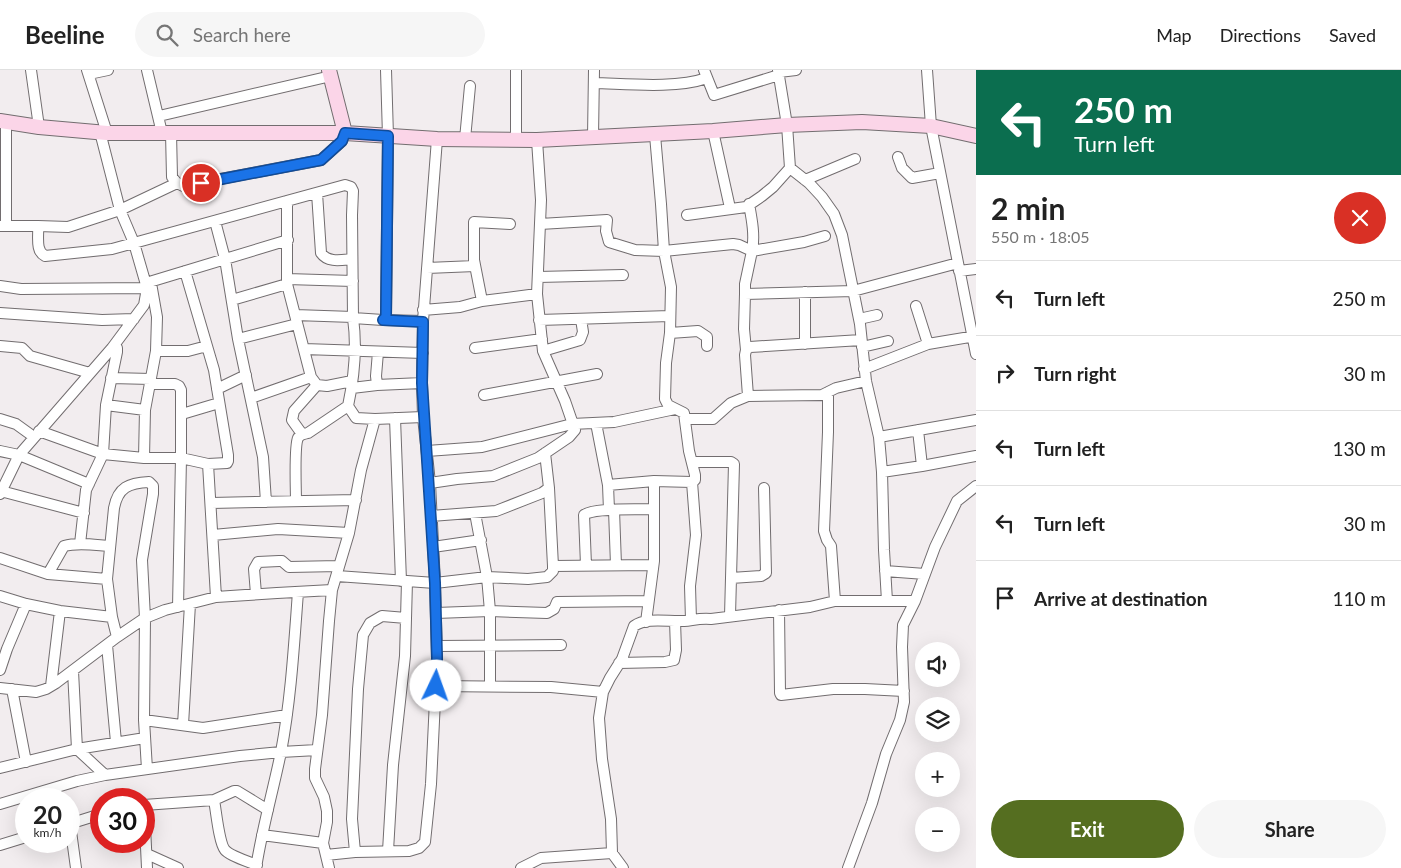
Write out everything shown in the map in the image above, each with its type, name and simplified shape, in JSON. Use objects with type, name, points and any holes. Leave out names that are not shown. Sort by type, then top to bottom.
[{"type":"street","points":[[31,70],[39,127]]},
{"type":"street","points":[[108,70],[88,72],[120,210],[134,243],[157,317],[156,350],[145,410],[144,458]]},
{"type":"street","points":[[147,70],[159,116],[167,133],[172,177],[183,186],[321,160],[342,141],[345,133],[330,73],[159,116]]},
{"type":"street","points":[[383,320],[386,317],[388,136],[386,70]]},
{"type":"street","points":[[516,70],[516,140]]},
{"type":"street","points":[[593,137],[594,70]]},
{"type":"street","points":[[594,83],[694,83],[706,74],[714,94],[778,72],[796,70]]},
{"type":"street","points":[[927,70],[931,126],[959,267],[972,311],[976,354]]},
{"type":"street","points":[[687,215],[746,207],[773,187],[790,168],[787,125],[778,72]]},
{"type":"street","points":[[465,139],[470,86]]},
{"type":"street","points":[[177,183],[120,210],[68,227],[3,226],[3,122],[103,132],[345,133],[437,139],[537,140],[655,135],[787,125],[862,122],[931,126],[976,136]]},
{"type":"street","points":[[713,131],[730,208]]},
{"type":"street","points":[[655,135],[664,251],[671,287],[665,399],[668,404],[684,413],[695,475],[695,480],[692,482],[696,535],[690,586],[691,620]]},
{"type":"street","points":[[326,855],[355,852],[409,851],[419,848],[425,842],[432,784],[437,646],[430,483],[423,417],[423,310],[437,139]]},
{"type":"street","points":[[430,483],[493,476],[538,458],[575,430],[565,401],[543,352],[537,294],[542,200],[537,140]]},
{"type":"street","points":[[898,157],[902,168],[912,178],[940,173]]},
{"type":"street","points":[[805,180],[855,159]]},
{"type":"street","points":[[790,168],[822,197],[834,214],[842,236],[859,319],[866,381],[879,437],[887,601]]},
{"type":"street","points":[[38,226],[39,250],[45,256],[112,250],[345,185],[351,187],[354,191],[352,260],[355,335],[352,384],[348,406],[356,418],[423,417]]},
{"type":"street","points":[[317,193],[321,253],[330,260],[352,260]]},
{"type":"street","points":[[287,202],[287,282],[314,381]]},
{"type":"street","points":[[748,396],[744,294],[753,243],[753,227],[749,204]]},
{"type":"street","points":[[540,224],[607,220],[606,231],[609,242],[635,250],[664,251],[733,244],[752,251],[804,242],[825,236]]},
{"type":"street","points":[[214,221],[225,259],[238,339],[264,457],[266,502]]},
{"type":"street","points":[[482,301],[474,260],[474,222],[510,224]]},
{"type":"street","points":[[0,286],[21,289],[148,284],[288,240]]},
{"type":"street","points":[[427,268],[475,266]]},
{"type":"street","points":[[744,294],[853,291],[959,267],[976,269]]},
{"type":"street","points":[[0,419],[37,434],[103,454],[144,458],[181,458],[208,464],[224,464],[228,461],[214,370],[185,271]]},
{"type":"street","points":[[538,277],[623,275]]},
{"type":"street","points":[[232,300],[287,282],[353,281]]},
{"type":"street","points":[[84,513],[1,493],[19,454],[112,348],[144,305],[148,284]]},
{"type":"street","points":[[805,292],[805,344]]},
{"type":"street","points":[[423,310],[460,307],[482,301],[537,294]]},
{"type":"street","points":[[916,306],[928,344]]},
{"type":"street","points":[[0,313],[102,320],[134,319]]},
{"type":"street","points":[[859,319],[877,315]]},
{"type":"street","points":[[539,320],[670,316]]},
{"type":"street","points":[[238,339],[296,319],[353,318],[423,322]]},
{"type":"street","points":[[543,352],[580,340],[583,332],[581,318]]},
{"type":"street","points":[[670,333],[698,332],[707,337],[707,346]]},
{"type":"street","points":[[864,369],[928,344],[974,336]]},
{"type":"street","points":[[475,348],[542,339]]},
{"type":"street","points":[[746,350],[750,347],[805,344],[862,344],[888,341]]},
{"type":"street","points":[[0,346],[22,348],[30,356],[90,373]]},
{"type":"street","points":[[156,350],[188,350],[207,346]]},
{"type":"street","points":[[80,544],[86,490],[103,454],[106,405],[117,352],[117,348],[112,348]]},
{"type":"street","points":[[304,349],[423,353]]},
{"type":"street","points":[[377,386],[378,352]]},
{"type":"street","points":[[484,395],[597,374]]},
{"type":"street","points":[[217,389],[246,375]]},
{"type":"street","points":[[111,378],[175,384],[181,390],[178,607]]},
{"type":"street","points":[[302,434],[292,420],[294,412],[314,381]]},
{"type":"street","points":[[251,398],[314,381],[327,386],[352,384],[377,386],[422,383]]},
{"type":"street","points":[[685,419],[713,418],[731,403],[748,396],[822,395],[836,388],[866,381]]},
{"type":"street","points":[[828,392],[824,531],[831,546],[835,601]]},
{"type":"street","points":[[182,414],[220,404]]},
{"type":"street","points":[[106,405],[145,410]]},
{"type":"street","points":[[296,501],[297,439],[348,406]]},
{"type":"street","points":[[427,451],[482,447],[572,424],[614,422],[675,409]]},
{"type":"street","points":[[388,852],[393,765],[405,656],[406,618],[395,418]]},
{"type":"street","points":[[329,868],[323,843],[327,811],[316,778],[315,769],[322,715],[332,590],[349,533],[361,470],[375,419]]},
{"type":"street","points":[[879,437],[976,420]]},
{"type":"street","points":[[596,423],[612,510],[616,565]]},
{"type":"street","points":[[918,430],[922,466]]},
{"type":"street","points":[[0,451],[19,454],[88,484]]},
{"type":"street","points":[[256,594],[254,569],[258,562],[282,561],[289,567],[435,583],[487,577],[528,579],[547,577],[553,572],[553,566],[546,453]]},
{"type":"street","points":[[882,472],[976,456]]},
{"type":"street","points":[[692,462],[731,462],[734,464],[730,616]]},
{"type":"street","points":[[208,464],[216,597]]},
{"type":"street","points":[[117,637],[107,580],[115,500],[122,489],[137,482],[149,482],[153,486],[153,494],[142,560],[145,618],[144,720],[147,769]]},
{"type":"street","points":[[646,622],[653,565],[654,482]]},
{"type":"street","points":[[608,485],[692,482]]},
{"type":"street","points":[[848,868],[872,803],[886,754],[900,720],[904,702],[902,647],[904,625],[934,547],[958,500],[976,486]]},
{"type":"street","points":[[431,516],[496,511],[542,493],[549,488]]},
{"type":"street","points":[[731,578],[761,576],[766,572],[764,488]]},
{"type":"street","points":[[211,503],[356,500]]},
{"type":"street","points":[[586,565],[584,515],[588,512],[654,509]]},
{"type":"street","points":[[475,513],[487,577],[490,611],[490,686]]},
{"type":"street","points":[[213,535],[278,529],[349,533]]},
{"type":"street","points":[[433,547],[481,540]]},
{"type":"street","points":[[48,574],[64,546],[80,544],[110,546]]},
{"type":"street","points":[[0,558],[48,574],[107,580]]},
{"type":"street","points":[[553,566],[653,565]]},
{"type":"street","points":[[885,571],[925,574]]},
{"type":"street","points":[[0,688],[36,692],[51,686],[145,618],[165,610],[216,597],[332,590]]},
{"type":"street","points":[[214,800],[220,839],[224,850],[257,867],[287,715],[298,592]]},
{"type":"street","points":[[0,596],[60,611],[112,617]]},
{"type":"street","points":[[623,868],[612,852],[599,718],[603,692],[619,663],[634,626],[638,623],[646,622],[699,618],[711,619],[810,607],[835,601],[915,600]]},
{"type":"street","points":[[436,613],[490,611],[547,613],[554,609],[557,602],[648,601]]},
{"type":"street","points":[[0,670],[7,648],[26,604]]},
{"type":"street","points":[[183,725],[190,604]]},
{"type":"street","points":[[779,610],[781,695],[833,689],[904,691]]},
{"type":"street","points":[[51,686],[60,611]]},
{"type":"street","points":[[355,852],[352,819],[358,688],[363,635],[370,623],[382,616],[406,618]]},
{"type":"street","points":[[619,663],[665,662],[674,660],[676,650],[675,621]]},
{"type":"street","points":[[107,645],[116,742]]},
{"type":"street","points":[[437,646],[561,645]]},
{"type":"street","points":[[73,671],[77,749],[105,775]]},
{"type":"street","points":[[436,686],[551,686],[603,692]]},
{"type":"street","points":[[12,689],[26,762]]},
{"type":"street","points":[[144,720],[203,728],[287,715]]},
{"type":"street","points":[[0,768],[77,749],[145,738]]},
{"type":"street","points":[[0,804],[77,781],[105,775],[281,752],[317,750]]},
{"type":"street","points":[[155,804],[214,800],[231,791],[237,791],[268,810]]},
{"type":"street","points":[[262,835],[323,843]]},
{"type":"street","points":[[0,845],[15,840]]},
{"type":"street","points":[[521,868],[541,858],[612,852]]},
{"type":"street","points":[[74,853],[76,868]]},
{"type":"street","points":[[147,868],[146,854],[178,868]]},
{"type":"route","points":[[201,183],[321,160],[342,141],[345,133],[388,136],[386,317],[383,320],[423,322],[423,417],[430,483],[435,583],[436,686]]}]
